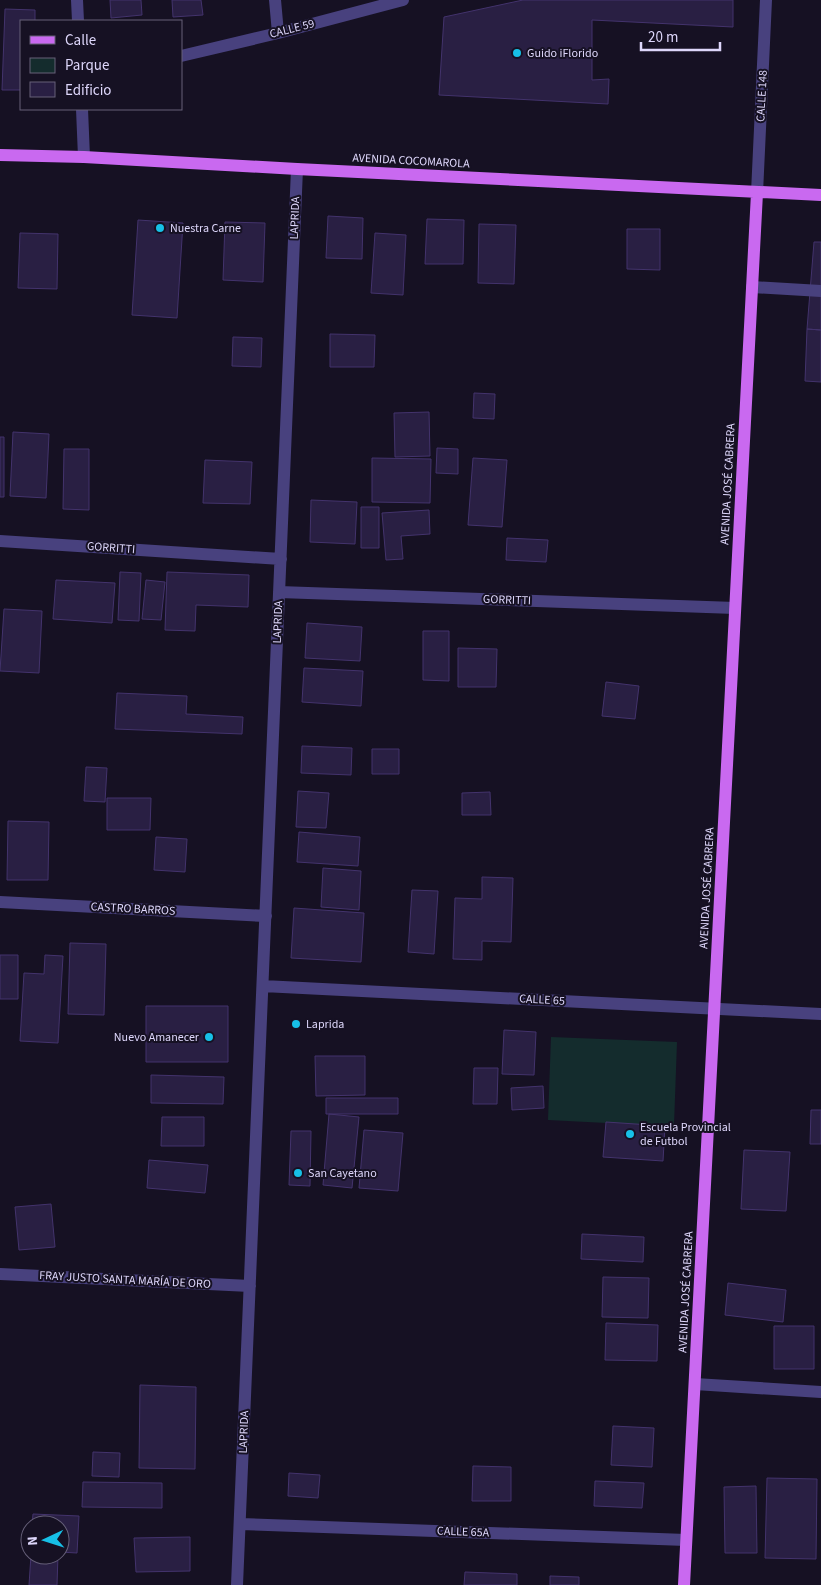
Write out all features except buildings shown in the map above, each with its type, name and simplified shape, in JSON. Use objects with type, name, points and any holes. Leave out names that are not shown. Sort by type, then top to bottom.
[{"type":"main road","name":"AVENIDA COCOMAROLA","points":[[0,155],[84,156],[297,169],[821,195]]},
{"type":"main road","name":"AVENIDA JOSÉ CABRERA","points":[[684,1585],[758,192]]},
{"type":"street","points":[[76,0],[78,20]]},
{"type":"street","points":[[276,0],[278,33]]},
{"type":"street","name":"CALLE 59","points":[[182,56],[403,0]]},
{"type":"street","name":"CALLE 148","points":[[758,192],[766,0]]},
{"type":"street","points":[[82,110],[84,156]]},
{"type":"street","name":"LAPRIDA","points":[[237,1585],[297,169]]},
{"type":"street","points":[[752,287],[821,291]]},
{"type":"street","name":"GORRITTI","points":[[0,540],[281,559]]},
{"type":"street","name":"GORRITTI","points":[[280,592],[735,608]]},
{"type":"street","name":"CASTRO BARROS","points":[[0,902],[266,916]]},
{"type":"street","name":"CALLE 65","points":[[263,986],[821,1014]]},
{"type":"street","name":"FRAY JUSTO SANTA MARÍA DE ORO","points":[[0,1274],[250,1286]]},
{"type":"street","points":[[694,1384],[821,1392]]},
{"type":"street","name":"CALLE 65A","points":[[240,1524],[686,1540]]},
{"type":"green space","points":[[551,1037],[677,1042],[674,1125],[548,1120]]},
{"type":"place","name":"Guido iFlorido","points":[[517,53]]},
{"type":"place","name":"Nuestra Carne","points":[[160,228]]},
{"type":"place","name":"Laprida","points":[[296,1024]]},
{"type":"place","name":"Nuevo Amanecer","points":[[209,1037]]},
{"type":"place","name":"Escuela Provincial de Futbol","points":[[630,1134]]},
{"type":"place","name":"San Cayetano","points":[[298,1173]]}]
